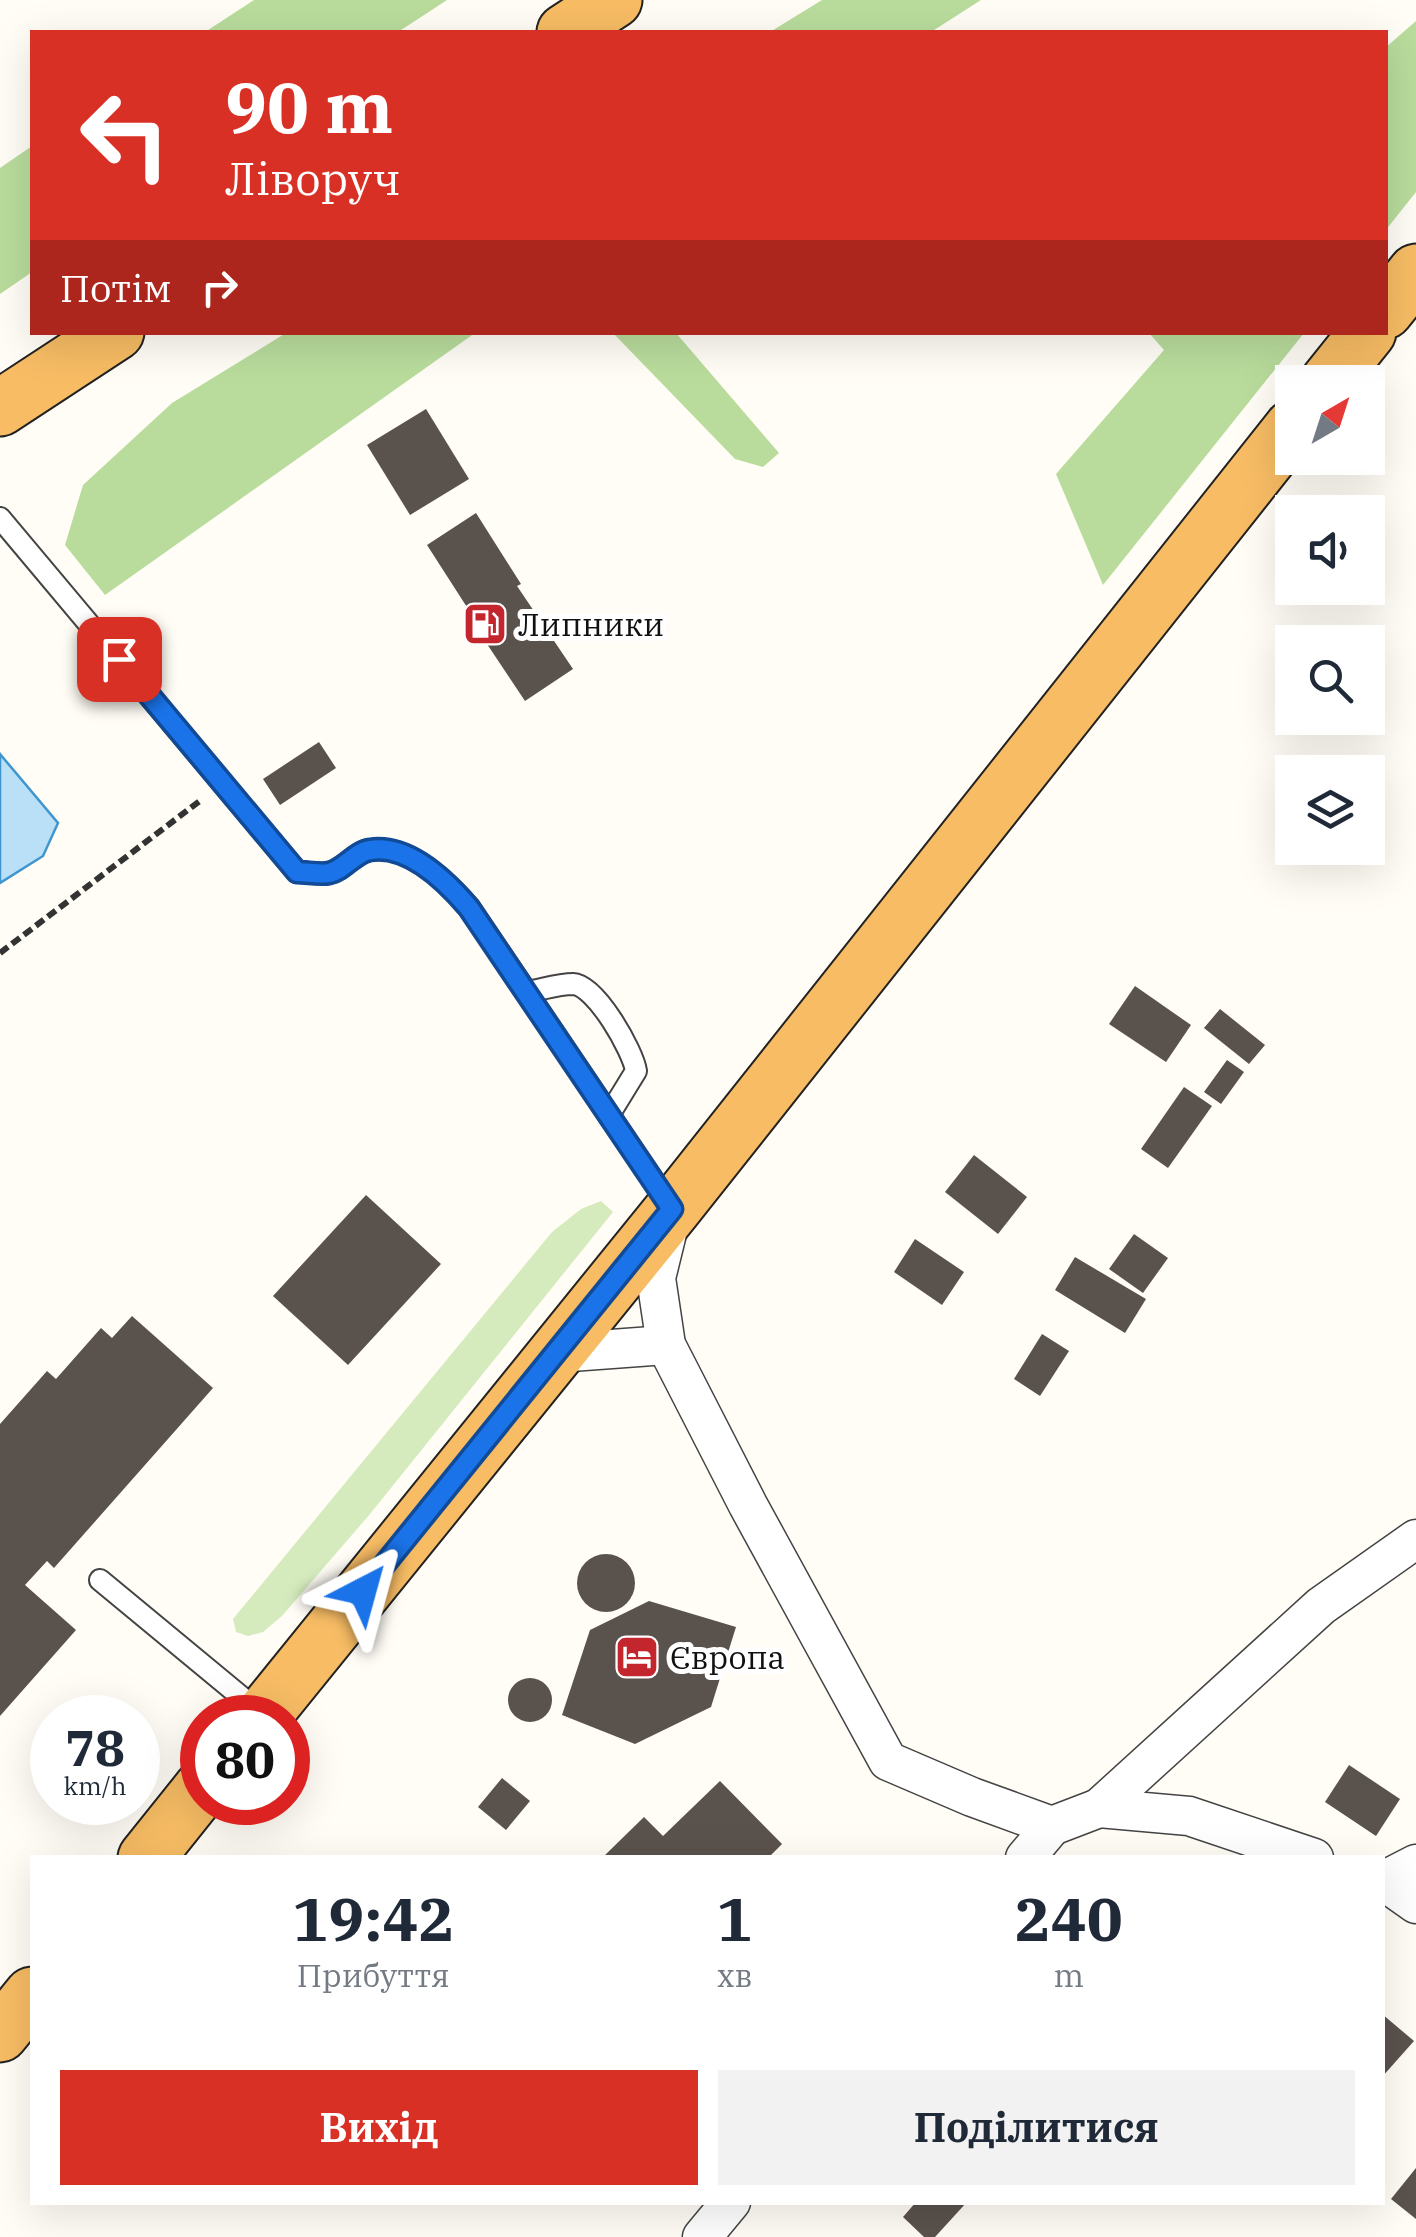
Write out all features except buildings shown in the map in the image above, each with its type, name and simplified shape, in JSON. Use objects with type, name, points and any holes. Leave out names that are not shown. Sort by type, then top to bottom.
[{"type":"highway","points":[[568,30],[614,0]]},
{"type":"highway","points":[[1388,307],[1416,272]]},
{"type":"highway","points":[[0,408],[111,335]]},
{"type":"highway","points":[[1342,365],[1366,335]]},
{"type":"highway","points":[[279,1695],[557,1353],[1275,449]]},
{"type":"highway","points":[[148,1855],[180,1816]]},
{"type":"highway","points":[[0,2034],[30,1997]]},
{"type":"street","points":[[672,1209],[656,1278],[666,1345],[888,1761],[1052,1826]]},
{"type":"street","points":[[557,1353],[666,1345]]},
{"type":"street","points":[[1028,1855],[1052,1826],[1098,1808],[1322,1606],[1416,1539]]},
{"type":"street","points":[[1098,1808],[1189,1816],[1305,1855]]},
{"type":"street","points":[[1385,1880],[1416,1864]]},
{"type":"street","points":[[1385,1882],[1416,1904]]},
{"type":"street","points":[[702,2237],[729,2205]]},
{"type":"lane","points":[[0,518],[297,872],[330,873],[367,850],[394,851],[451,887],[672,1209]]},
{"type":"lane","points":[[526,992],[573,984],[594,994],[634,1057],[636,1071],[609,1115]]},
{"type":"lane","points":[[100,1580],[237,1695]]},
{"type":"path","points":[[0,953],[222,785]]},
{"type":"green space","points":[[254,0],[447,0],[401,30],[208,30]]},
{"type":"green space","points":[[822,0],[981,0],[934,30],[773,30]]},
{"type":"green space","points":[[1416,21],[1416,192],[1388,227],[1388,45]]},
{"type":"green space","points":[[30,147],[30,273],[0,294],[0,168]]},
{"type":"green space","points":[[283,335],[472,335],[105,595],[65,545],[83,485],[172,403]]},
{"type":"green space","points":[[615,335],[678,335],[779,453],[763,467],[735,459]]},
{"type":"green space","points":[[1151,335],[1302,335],[1103,585],[1056,474],[1164,350]]},
{"type":"green space","points":[[601,1201],[613,1212],[370,1514],[282,1616],[263,1632],[248,1636],[236,1632],[233,1619],[552,1232],[581,1209]]},
{"type":"water","points":[[0,754],[58,823],[43,856],[0,883]]},
{"type":"place","name":"Липники","points":[[485,624]]},
{"type":"place","name":"Європа","points":[[637,1657]]},
{"type":"route","points":[[119,659],[297,872],[330,873],[367,850],[394,851],[451,887],[672,1209],[363,1591]]}]
